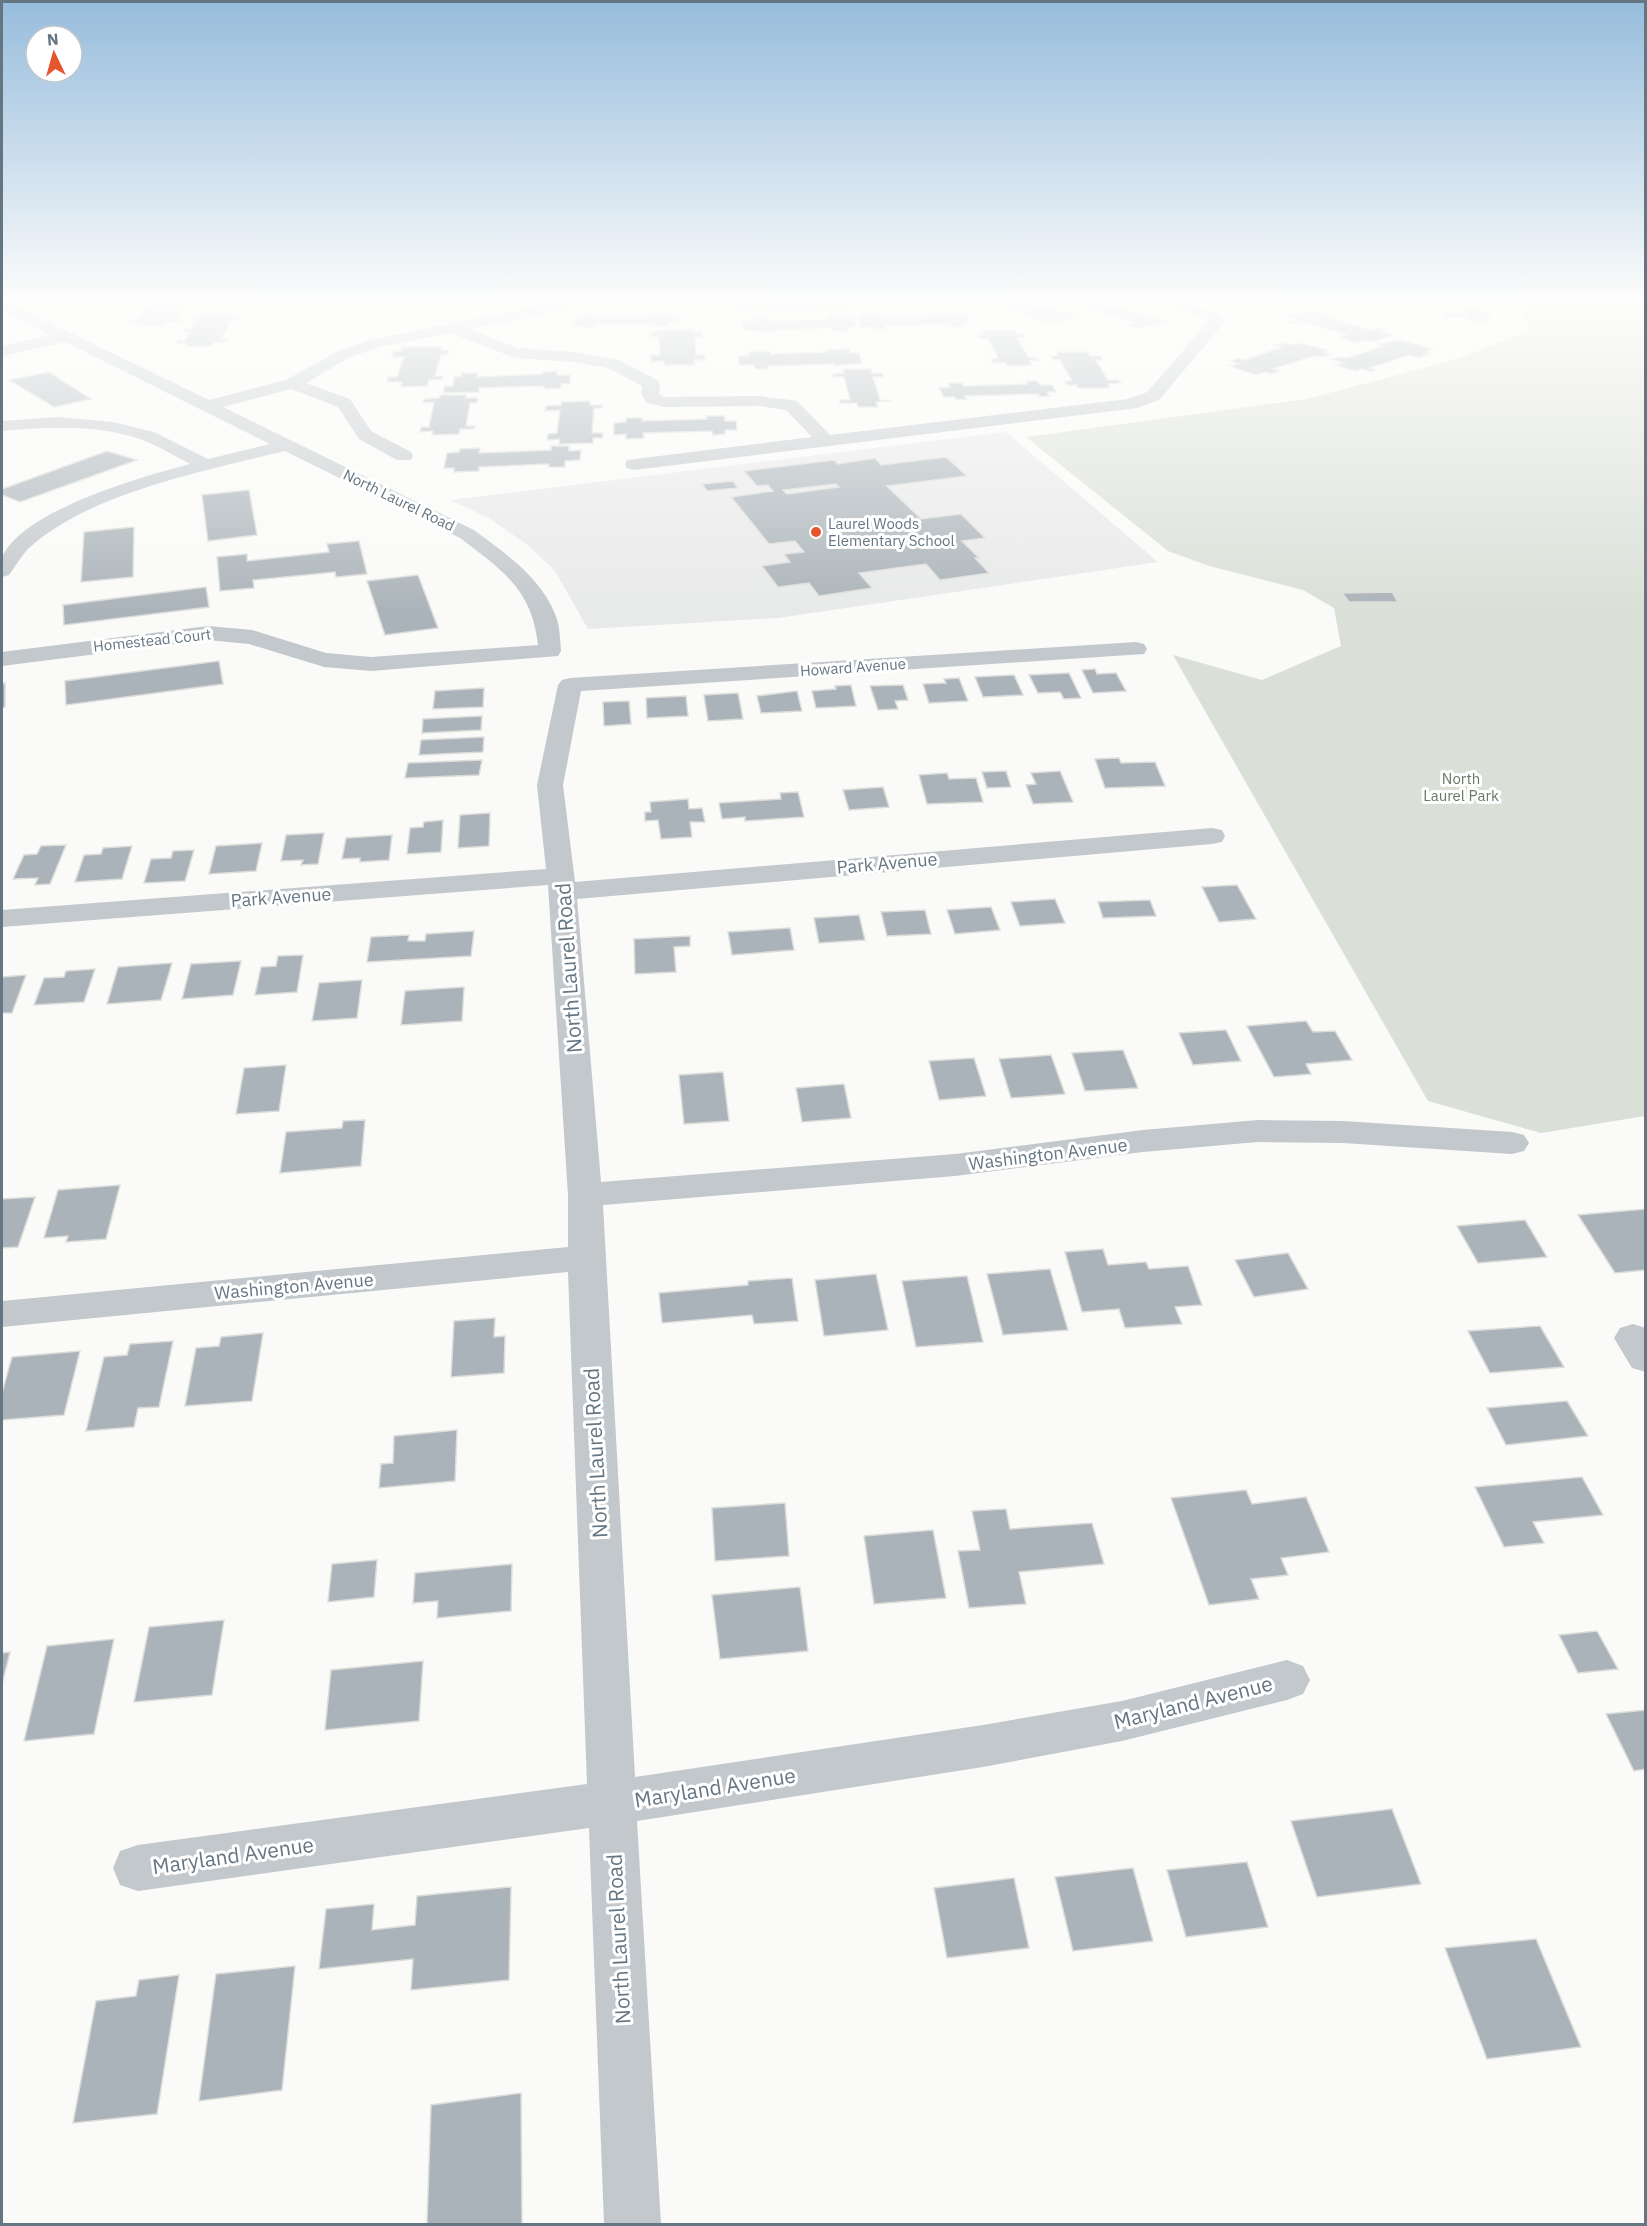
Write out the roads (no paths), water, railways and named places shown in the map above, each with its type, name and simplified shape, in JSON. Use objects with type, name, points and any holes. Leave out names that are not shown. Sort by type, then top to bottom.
[{"type":"street","name":"North Laurel Road","points":[[210,407],[443,520],[494,554],[519,578],[536,600],[544,615],[550,651]]},
{"type":"street","points":[[347,407],[357,427],[365,435],[404,456]]},
{"type":"street","points":[[793,407],[826,441]]},
{"type":"street","points":[[634,464],[1107,407]]},
{"type":"street","points":[[2,426],[74,424],[123,429],[149,437],[206,465]]},
{"type":"street","points":[[2,572],[18,549],[32,536],[75,510],[135,486],[206,465],[288,445]]},
{"type":"street","name":"Homestead Court","points":[[2,658],[208,633],[252,637],[324,660],[345,663],[381,663],[550,651]]},
{"type":"street","name":"Howard Avenue","points":[[570,685],[1136,649]]},
{"type":"street","name":"North Laurel Road","points":[[570,685],[550,785],[550,808],[561,884],[585,1195],[610,1803],[632,2224]]},
{"type":"street","name":"Park Avenue","points":[[2,918],[561,884],[1212,836]]},
{"type":"street","name":"Washington Avenue","points":[[585,1195],[956,1165],[1143,1142],[1258,1131],[1343,1132],[1512,1143]]},
{"type":"street","name":"Washington Avenue","points":[[2,1314],[586,1258]]},
{"type":"street","name":"Maryland Avenue","points":[[138,1868],[610,1803],[983,1746],[1122,1721],[1287,1680]]},
{"type":"place","name":"Laurel Woods Elementary School","points":[[816,532]]},
{"type":"park label","name":"North Laurel Park","points":[[1461,786]]}]
